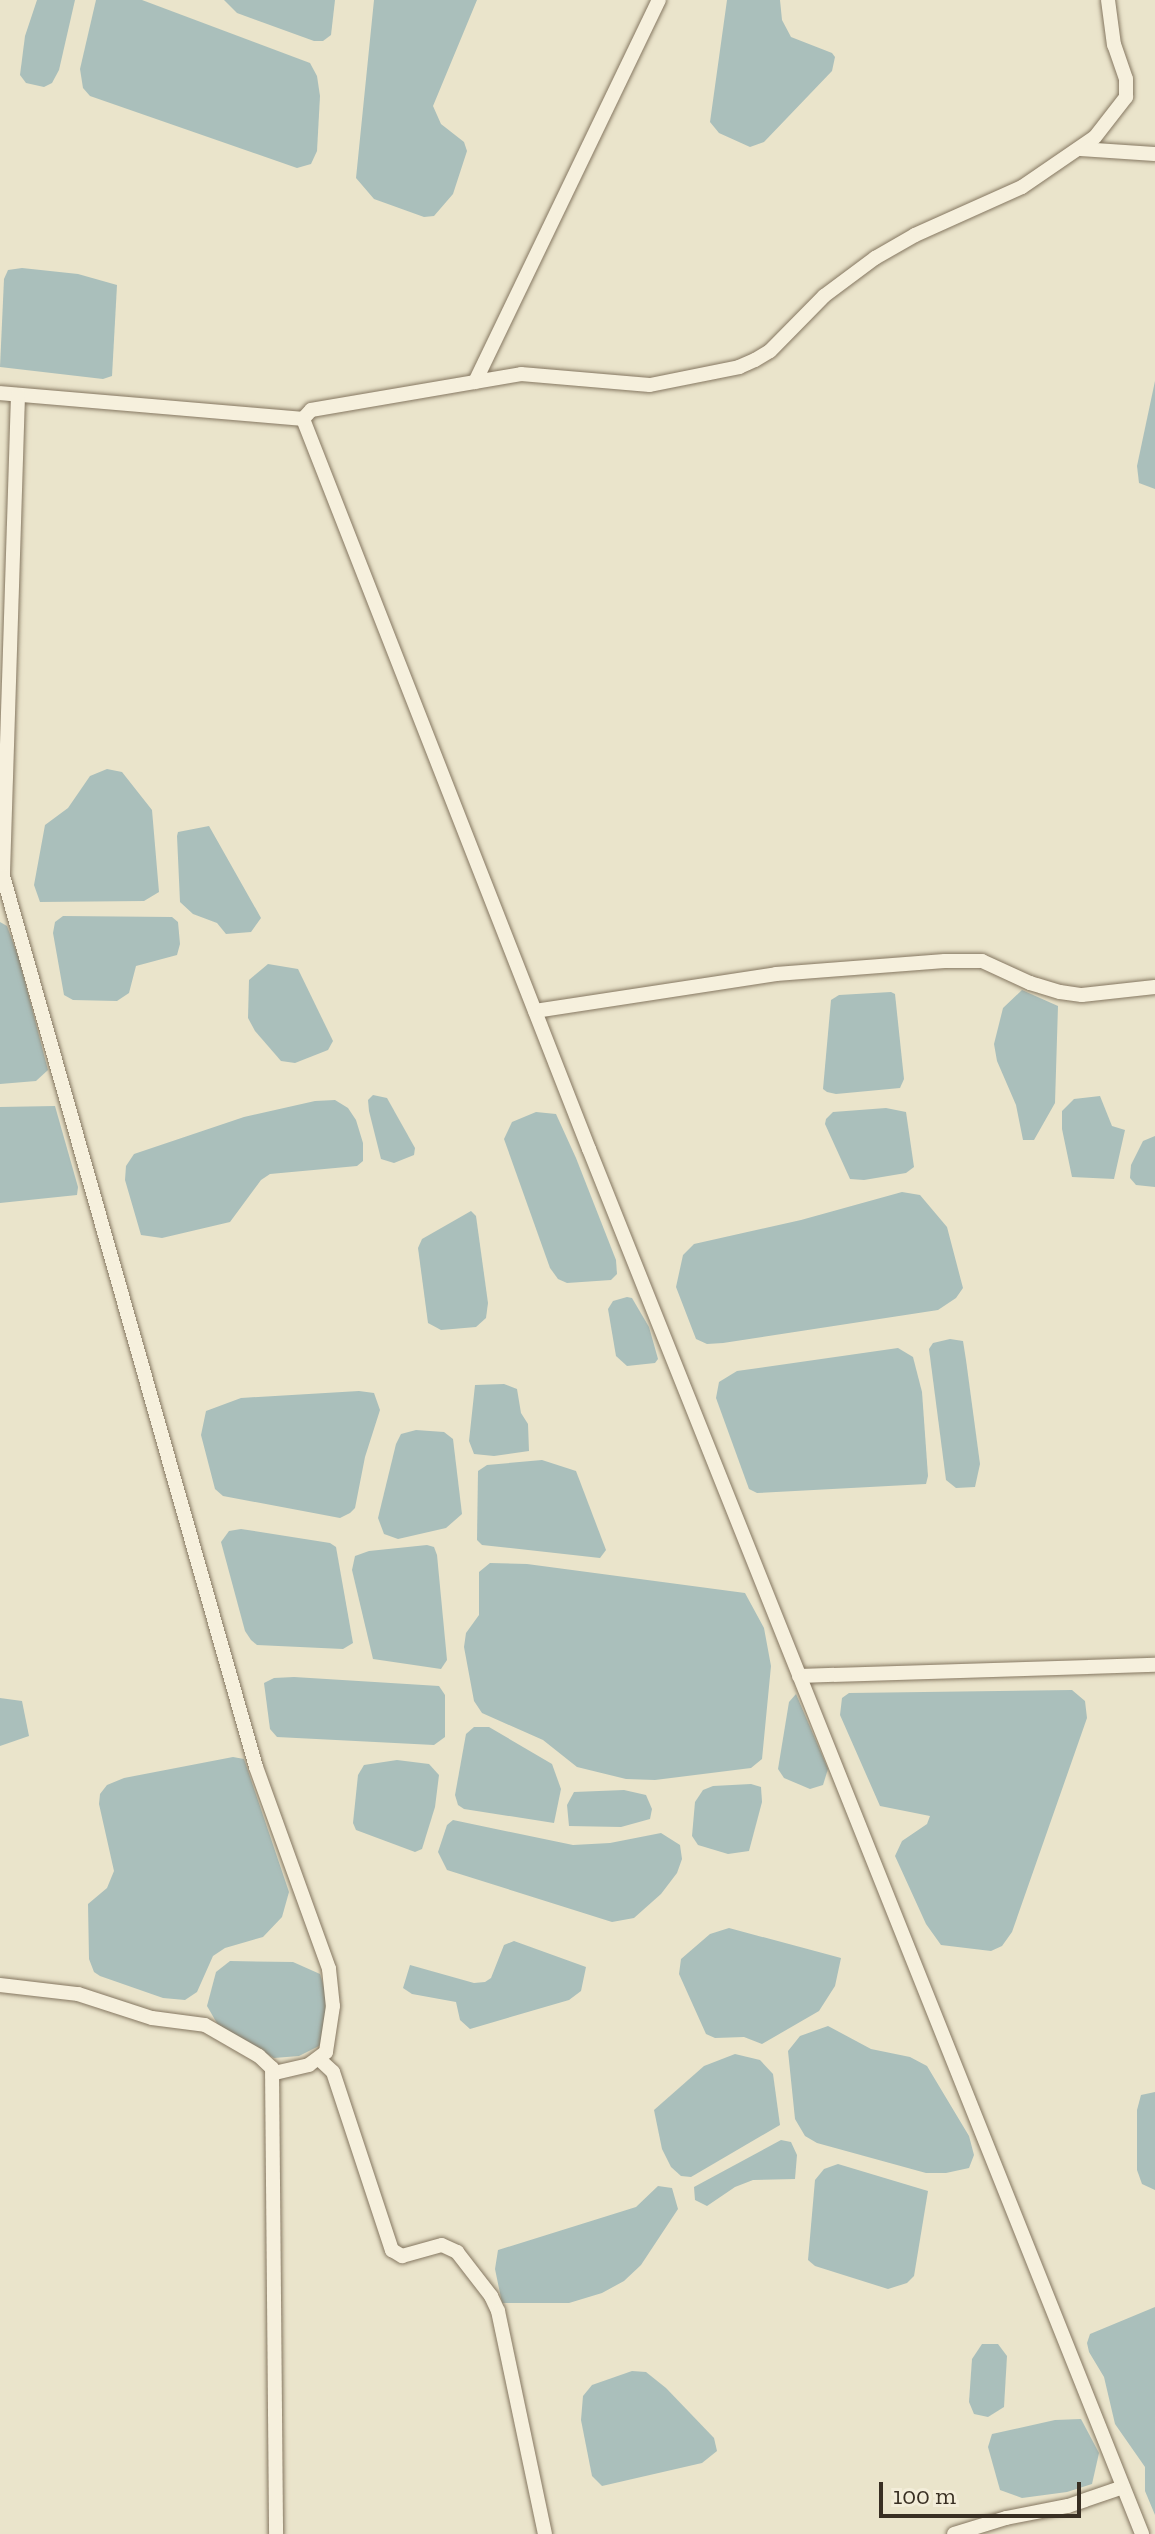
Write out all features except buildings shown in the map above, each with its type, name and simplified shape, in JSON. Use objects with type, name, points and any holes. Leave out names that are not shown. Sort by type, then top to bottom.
[{"type":"street","points":[[475,382],[659,0]]},
{"type":"street","points":[[303,419],[311,410],[534,375],[650,385],[739,367],[770,351],[824,296],[875,258],[915,235],[1022,187],[1095,137],[1126,97],[1126,79],[1114,45],[1108,0]]},
{"type":"street","points":[[1080,149],[1155,154]]},
{"type":"street","points":[[0,393],[303,419]]},
{"type":"street","points":[[18,395],[1,849],[3,876],[256,1767],[329,1969],[333,2006],[330,2042],[319,2059],[273,2073]]},
{"type":"street","points":[[303,419],[535,1011],[1142,2534]]},
{"type":"street","points":[[535,1011],[776,974],[945,961],[982,961],[1030,983],[1071,994],[1155,987]]},
{"type":"street","points":[[799,1676],[1155,1665]]},
{"type":"street","points":[[0,1985],[78,1994],[152,2018],[205,2025],[269,2063],[273,2073],[276,2534]]},
{"type":"street","points":[[319,2059],[333,2072],[392,2250],[402,2256],[442,2245],[457,2252],[491,2296],[498,2311],[545,2534]]},
{"type":"street","points":[[954,2534],[1006,2518],[1068,2506],[1123,2487]]},
{"type":"shaded area","points":[[37,0],[75,0],[59,70],[52,83],[44,87],[26,83],[20,75],[25,36]]},
{"type":"shaded area","points":[[96,0],[142,0],[310,63],[317,76],[320,96],[317,151],[311,164],[297,168],[90,96],[83,88],[80,69]]},
{"type":"shaded area","points":[[224,0],[335,0],[331,35],[323,41],[314,41],[237,13]]},
{"type":"shaded area","points":[[374,0],[477,0],[433,106],[441,124],[464,142],[467,151],[453,194],[434,216],[424,217],[374,199],[356,178]]},
{"type":"shaded area","points":[[727,0],[780,0],[782,20],[791,37],[832,53],[835,57],[832,71],[764,142],[750,147],[719,133],[710,122]]},
{"type":"shaded area","points":[[22,268],[78,274],[117,285],[112,376],[103,379],[0,367],[4,279],[8,270]]},
{"type":"shaded area","points":[[1155,381],[1155,489],[1139,483],[1137,466]]},
{"type":"shaded area","points":[[107,769],[122,772],[152,810],[159,892],[144,901],[40,902],[34,885],[45,825],[68,808],[90,776]]},
{"type":"shaded area","points":[[209,826],[261,918],[251,932],[226,934],[217,923],[193,914],[180,902],[178,832]]},
{"type":"shaded area","points":[[63,916],[172,917],[178,922],[180,944],[177,955],[136,966],[129,993],[117,1001],[73,1000],[64,995],[53,933],[55,922]]},
{"type":"shaded area","points":[[0,922],[7,926],[19,959],[48,1070],[36,1081],[0,1084]]},
{"type":"shaded area","points":[[268,964],[298,969],[333,1041],[328,1050],[295,1063],[281,1061],[255,1031],[248,1018],[249,980]]},
{"type":"shaded area","points":[[1022,990],[1058,1006],[1055,1103],[1034,1140],[1023,1140],[1016,1105],[997,1061],[994,1044],[1003,1008]]},
{"type":"shaded area","points":[[895,994],[904,1079],[900,1088],[836,1094],[827,1092],[823,1089],[831,1000],[839,995]]},
{"type":"shaded area","points":[[373,1095],[387,1098],[415,1148],[414,1155],[394,1163],[381,1159],[369,1111],[368,1100]]},
{"type":"shaded area","points":[[1100,1096],[1112,1126],[1125,1130],[1114,1179],[1072,1177],[1062,1129],[1062,1111],[1074,1099]]},
{"type":"shaded area","points":[[335,1100],[348,1108],[356,1120],[363,1143],[363,1161],[357,1166],[270,1174],[261,1180],[230,1222],[162,1238],[141,1235],[125,1180],[126,1166],[134,1154],[244,1117],[315,1101]]},
{"type":"shaded area","points":[[55,1106],[78,1187],[77,1195],[0,1203],[0,1107]]},
{"type":"shaded area","points":[[886,1108],[906,1112],[914,1167],[906,1173],[864,1180],[850,1179],[825,1124],[826,1119],[833,1112]]},
{"type":"shaded area","points":[[536,1112],[556,1114],[576,1158],[616,1260],[617,1274],[611,1280],[567,1283],[558,1279],[550,1268],[504,1139],[512,1122]]},
{"type":"shaded area","points":[[1155,1136],[1155,1187],[1136,1185],[1130,1178],[1131,1165],[1143,1141]]},
{"type":"shaded area","points":[[902,1192],[920,1195],[947,1227],[963,1288],[956,1298],[938,1310],[723,1343],[707,1344],[696,1339],[676,1287],[683,1255],[694,1244],[801,1220]]},
{"type":"shaded area","points":[[471,1211],[476,1216],[488,1303],[486,1318],[476,1327],[441,1330],[428,1323],[418,1248],[422,1239]]},
{"type":"shaded area","points":[[632,1298],[649,1327],[658,1359],[655,1363],[627,1366],[616,1356],[608,1309],[613,1301]]},
{"type":"shaded area","points":[[950,1339],[963,1341],[980,1464],[975,1487],[956,1488],[946,1480],[929,1349],[933,1343]]},
{"type":"shaded area","points":[[898,1348],[913,1357],[922,1392],[926,1484],[757,1493],[749,1489],[716,1398],[719,1382],[737,1371]]},
{"type":"shaded area","points":[[504,1384],[517,1389],[521,1413],[528,1424],[529,1451],[494,1456],[474,1454],[469,1441],[475,1385]]},
{"type":"shaded area","points":[[359,1391],[374,1393],[380,1410],[365,1457],[355,1508],[350,1513],[340,1518],[223,1496],[215,1489],[201,1435],[206,1411],[241,1398]]},
{"type":"shaded area","points":[[416,1430],[444,1432],[453,1439],[462,1514],[446,1528],[398,1539],[384,1534],[378,1518],[396,1444],[401,1434]]},
{"type":"shaded area","points":[[542,1460],[576,1471],[606,1550],[600,1558],[482,1545],[477,1540],[478,1471],[487,1465]]},
{"type":"shaded area","points":[[241,1529],[330,1543],[336,1547],[353,1643],[343,1649],[257,1645],[251,1640],[245,1631],[221,1542],[229,1531]]},
{"type":"shaded area","points":[[427,1545],[434,1547],[437,1555],[447,1660],[441,1669],[373,1659],[352,1570],[355,1556],[369,1551]]},
{"type":"shaded area","points":[[490,1563],[527,1564],[745,1593],[764,1628],[771,1666],[762,1759],[751,1768],[655,1780],[626,1779],[577,1767],[543,1740],[482,1713],[474,1701],[464,1647],[466,1633],[479,1615],[479,1572]]},
{"type":"shaded area","points":[[274,1678],[439,1686],[445,1695],[445,1737],[434,1745],[277,1737],[270,1729],[264,1683]]},
{"type":"shaded area","points":[[1072,1690],[1085,1701],[1087,1718],[1012,1932],[1002,1946],[991,1951],[941,1945],[926,1924],[895,1856],[902,1841],[927,1824],[930,1816],[880,1806],[840,1715],[842,1698],[849,1693]]},
{"type":"shaded area","points":[[796,1694],[828,1769],[823,1785],[810,1789],[784,1778],[778,1769],[789,1702]]},
{"type":"shaded area","points":[[0,1698],[22,1701],[29,1736],[0,1746]]},
{"type":"shaded area","points":[[474,1727],[489,1727],[552,1764],[561,1789],[554,1823],[464,1809],[458,1805],[455,1795],[466,1734]]},
{"type":"shaded area","points":[[233,1757],[244,1759],[289,1892],[282,1917],[263,1937],[225,1948],[213,1956],[197,1992],[185,2000],[163,1998],[100,1976],[94,1972],[89,1959],[88,1904],[107,1888],[114,1871],[99,1804],[100,1794],[107,1785],[124,1778]]},
{"type":"shaded area","points":[[397,1760],[429,1764],[439,1775],[435,1807],[422,1849],[415,1852],[356,1830],[353,1823],[358,1775],[364,1765]]},
{"type":"shaded area","points":[[751,1784],[761,1787],[762,1802],[749,1851],[728,1854],[698,1845],[692,1836],[695,1802],[703,1790],[713,1786]]},
{"type":"shaded area","points":[[624,1790],[646,1795],[652,1809],[650,1819],[621,1827],[569,1826],[567,1805],[574,1792]]},
{"type":"shaded area","points":[[453,1820],[573,1845],[610,1843],[661,1833],[680,1845],[682,1859],[677,1873],[661,1894],[634,1918],[612,1922],[447,1870],[438,1852],[447,1825]]},
{"type":"shaded area","points":[[729,1928],[841,1958],[835,1986],[819,2011],[762,2044],[744,2037],[715,2038],[706,2034],[679,1974],[681,1959],[710,1934]]},
{"type":"shaded area","points":[[514,1941],[586,1967],[581,1991],[569,2000],[470,2029],[460,2020],[456,2002],[412,1994],[403,1988],[410,1965],[474,1983],[485,1982],[491,1978],[504,1945]]},
{"type":"shaded area","points":[[230,1961],[293,1962],[320,1974],[326,1993],[325,2033],[319,2046],[299,2056],[274,2058],[218,2025],[207,2006],[216,1972]]},
{"type":"shaded area","points":[[828,2026],[871,2049],[910,2057],[927,2066],[969,2136],[974,2155],[969,2168],[926,2173],[817,2143],[805,2136],[795,2119],[788,2051],[800,2036]]},
{"type":"shaded area","points":[[735,2054],[760,2060],[773,2074],[780,2125],[691,2177],[681,2176],[671,2167],[662,2149],[654,2110],[704,2066]]},
{"type":"shaded area","points":[[1155,2092],[1155,2190],[1142,2184],[1137,2170],[1137,2110],[1141,2095]]},
{"type":"shaded area","points":[[781,2140],[791,2142],[797,2155],[795,2179],[753,2180],[735,2187],[707,2206],[695,2200],[694,2187]]},
{"type":"shaded area","points":[[838,2164],[928,2191],[914,2276],[907,2283],[888,2289],[815,2266],[808,2260],[815,2180],[824,2169]]},
{"type":"shaded area","points":[[658,2186],[672,2188],[678,2209],[641,2265],[624,2281],[602,2293],[569,2303],[502,2303],[495,2269],[498,2250],[636,2207]]},
{"type":"shaded area","points":[[1155,2307],[1155,2515],[1145,2491],[1145,2467],[1115,2424],[1104,2377],[1087,2343],[1090,2334]]},
{"type":"shaded area","points":[[982,2344],[998,2344],[1007,2356],[1004,2407],[988,2417],[974,2414],[969,2402],[972,2359]]},
{"type":"shaded area","points":[[632,2371],[646,2372],[666,2388],[714,2438],[717,2451],[702,2463],[602,2486],[592,2476],[581,2420],[583,2396],[592,2385]]},
{"type":"shaded area","points":[[1081,2419],[1099,2453],[1092,2484],[1067,2492],[1022,2498],[1000,2490],[988,2447],[992,2434],[1055,2420]]}]
